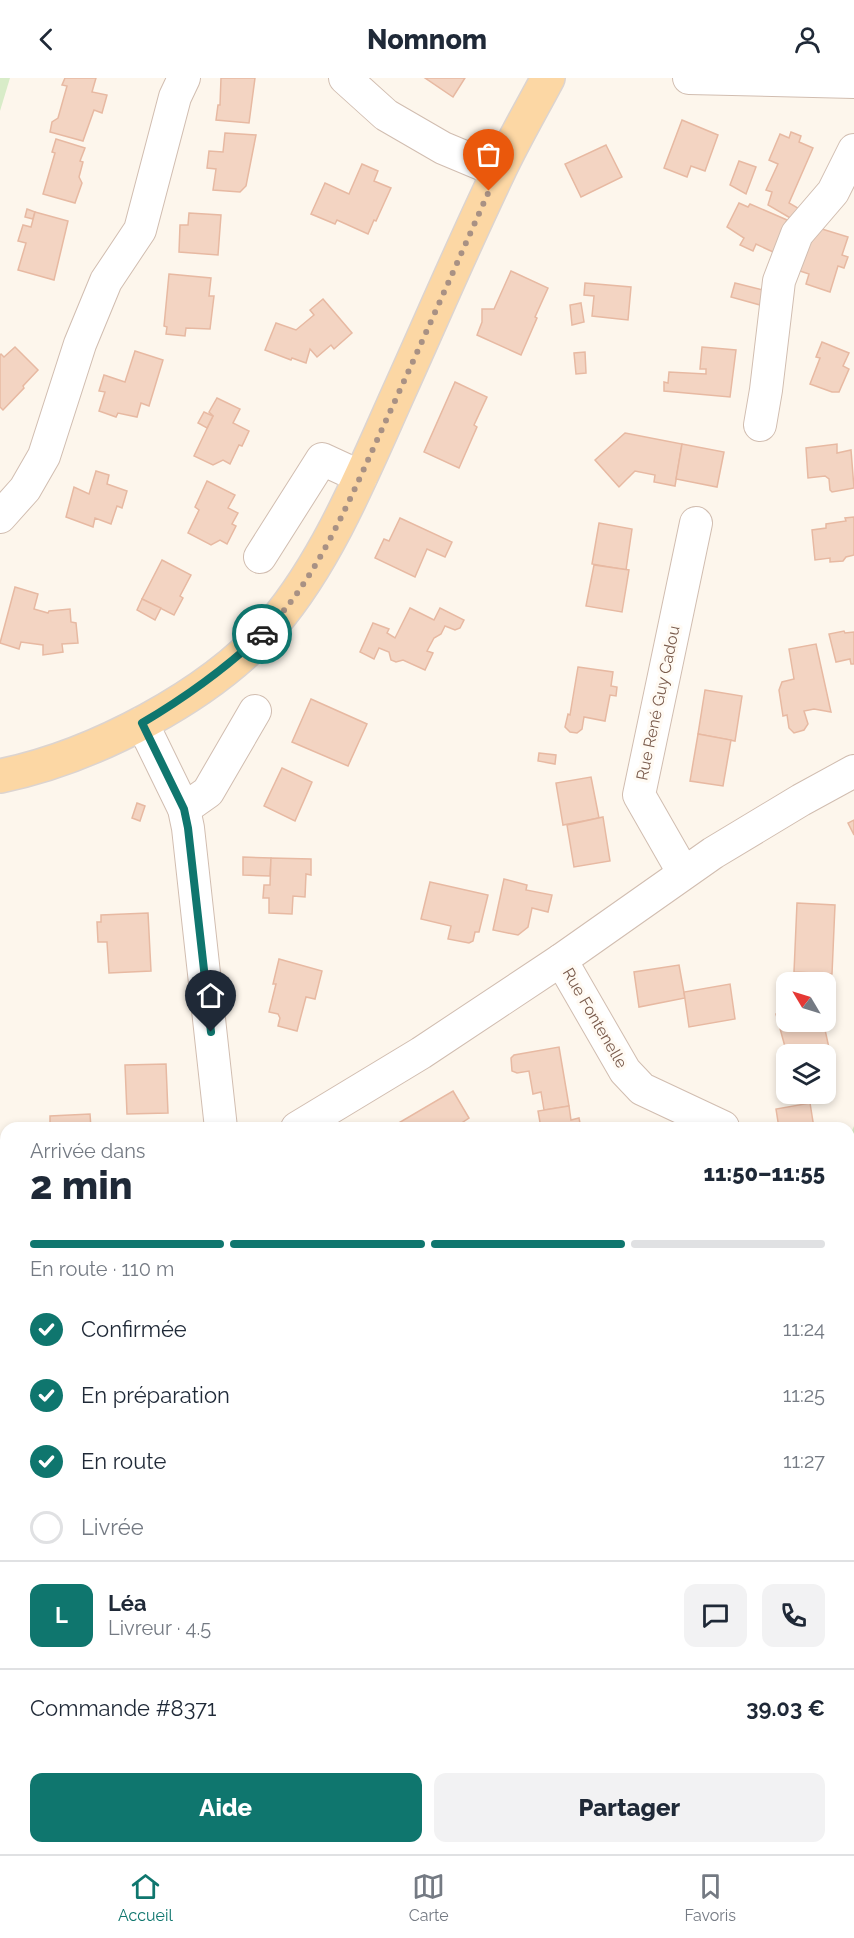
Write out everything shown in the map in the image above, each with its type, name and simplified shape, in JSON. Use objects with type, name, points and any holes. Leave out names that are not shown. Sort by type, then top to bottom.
[{"type":"main road","points":[[0,776],[76,755],[142,723],[191,694],[236,660],[273,624],[310,575],[361,477],[498,171],[548,78]]},
{"type":"street","points":[[0,517],[25,489],[44,456],[80,344],[106,281],[140,230],[175,97],[184,78]]},
{"type":"street","points":[[345,78],[386,115],[443,148],[498,171]]},
{"type":"street","points":[[688,78],[854,82]]},
{"type":"street","points":[[760,425],[780,281],[797,234],[832,192],[854,150]]},
{"type":"street","points":[[260,557],[322,459],[361,477]]},
{"type":"street","name":"Rue René Guy Cadou","points":[[683,872],[639,795],[696,523]]},
{"type":"street","points":[[184,809],[208,792],[255,711]]},
{"type":"street","points":[[142,723],[184,809],[188,828],[220,1122]]},
{"type":"street","points":[[307,1122],[421,1053],[561,960],[683,872],[801,800],[854,771]]},
{"type":"street","name":"Rue Fontenelle","points":[[561,960],[625,1071],[642,1089],[712,1122]]},
{"type":"green space","points":[[0,78],[10,78],[0,111]]},
{"type":"building","points":[[65,78],[96,78],[92,92],[107,95],[102,113],[94,110],[83,141],[50,132],[52,122],[58,118],[67,86],[62,85]]},
{"type":"building","points":[[221,78],[255,78],[249,123],[216,120],[218,105],[220,105]]},
{"type":"building","points":[[425,78],[465,78],[453,97]]},
{"type":"building","points":[[682,120],[718,135],[705,171],[691,166],[687,177],[664,168]]},
{"type":"building","points":[[791,132],[801,136],[799,142],[813,148],[789,203],[803,211],[792,219],[768,205],[772,192],[766,190],[778,164],[769,160],[780,134],[789,138]]},
{"type":"building","points":[[225,133],[256,135],[246,186],[240,192],[213,190],[216,169],[207,168],[209,151],[223,152]]},
{"type":"building","points":[[56,139],[85,148],[80,161],[83,162],[79,177],[82,183],[75,203],[43,194],[55,153],[52,152]]},
{"type":"building","points":[[606,145],[622,177],[581,197],[565,164]]},
{"type":"building","points":[[739,161],[756,167],[746,194],[730,185]]},
{"type":"building","points":[[362,164],[378,171],[374,181],[391,188],[368,234],[337,220],[335,224],[311,214],[325,183],[349,194]]},
{"type":"building","points":[[739,203],[748,207],[750,204],[787,220],[773,252],[756,244],[753,251],[740,245],[744,238],[727,227]]},
{"type":"building","points":[[27,209],[35,212],[33,219],[25,217]]},
{"type":"building","points":[[35,212],[68,221],[54,280],[18,270],[26,243],[18,241],[23,225],[31,227]]},
{"type":"building","points":[[189,213],[221,215],[218,255],[179,252],[180,225],[188,225]]},
{"type":"building","points":[[809,225],[848,237],[842,255],[848,257],[844,268],[838,266],[830,292],[806,284],[809,274],[794,269]]},
{"type":"building","points":[[511,271],[548,288],[521,355],[477,335],[482,322],[482,309],[494,309]]},
{"type":"building","points":[[169,274],[211,278],[209,296],[214,296],[210,329],[186,328],[185,336],[166,334],[167,327],[164,326]]},
{"type":"building","points":[[585,283],[631,287],[628,320],[592,316],[594,296],[584,295]]},
{"type":"building","points":[[735,283],[763,290],[760,305],[731,297]]},
{"type":"building","points":[[323,299],[352,333],[334,349],[331,345],[317,357],[310,349],[306,363],[265,350],[276,323],[296,330],[314,315],[310,310]]},
{"type":"building","points":[[581,303],[584,322],[572,325],[570,305]]},
{"type":"building","points":[[822,342],[849,353],[843,366],[849,369],[839,392],[832,392],[810,384],[820,358],[816,357]]},
{"type":"building","points":[[15,347],[38,370],[3,410],[0,407],[0,355],[4,357]]},
{"type":"building","points":[[702,347],[736,350],[730,397],[664,391],[664,382],[668,383],[669,372],[706,374],[706,369],[700,369]]},
{"type":"building","points":[[135,351],[163,360],[149,406],[141,403],[137,417],[118,413],[116,417],[99,411],[105,392],[99,391],[104,375],[125,382]]},
{"type":"building","points":[[585,352],[586,373],[576,374],[574,353]]},
{"type":"building","points":[[455,382],[487,397],[474,425],[477,427],[459,468],[424,452]]},
{"type":"building","points":[[217,398],[240,409],[233,423],[249,431],[230,464],[223,460],[213,465],[194,456],[213,416],[209,412]]},
{"type":"building","points":[[204,412],[213,416],[207,428],[198,423]]},
{"type":"building","points":[[625,433],[682,444],[675,486],[654,482],[655,475],[635,471],[619,487],[595,460]]},
{"type":"building","points":[[682,444],[724,452],[717,487],[676,479]]},
{"type":"building","points":[[837,444],[837,453],[851,450],[854,488],[832,492],[829,479],[825,476],[808,478],[806,448]]},
{"type":"building","points":[[96,471],[109,475],[107,484],[127,491],[122,508],[117,506],[111,524],[95,518],[93,527],[66,517],[74,487],[89,494]]},
{"type":"building","points":[[207,481],[235,495],[228,508],[238,513],[232,524],[236,526],[227,544],[220,540],[211,545],[188,533],[199,510],[195,507]]},
{"type":"building","points":[[854,517],[854,555],[846,557],[843,561],[830,562],[830,558],[815,560],[812,530],[826,528],[826,524],[846,521],[845,518]]},
{"type":"building","points":[[400,518],[452,542],[445,557],[427,549],[415,577],[375,558],[384,539],[389,541]]},
{"type":"building","points":[[599,523],[632,529],[626,570],[592,564]]},
{"type":"building","points":[[162,560],[191,575],[180,596],[183,598],[174,615],[142,599]]},
{"type":"building","points":[[594,565],[629,570],[622,612],[586,606]]},
{"type":"building","points":[[15,587],[38,594],[34,609],[48,613],[70,609],[71,622],[76,623],[78,643],[62,644],[63,652],[43,655],[43,645],[21,642],[19,649],[0,643]]},
{"type":"building","points":[[142,599],[161,608],[155,620],[137,610]]},
{"type":"building","points":[[410,608],[434,620],[440,608],[464,620],[460,628],[455,630],[445,626],[441,634],[434,638],[427,651],[433,653],[425,670],[403,660],[396,662],[391,660],[389,652],[379,648],[374,659],[360,652],[373,623],[389,629],[387,633],[395,638]]},
{"type":"building","points":[[844,631],[845,633],[854,632],[854,664],[851,664],[850,659],[836,662],[829,634]]},
{"type":"building","points":[[816,644],[831,712],[814,709],[804,711],[808,724],[804,730],[794,733],[789,728],[787,715],[783,716],[779,690],[782,682],[794,679],[789,649]]},
{"type":"building","points":[[578,667],[613,672],[611,686],[617,687],[616,696],[610,695],[605,721],[584,717],[582,729],[577,733],[570,732],[565,727],[568,714],[570,715]]},
{"type":"building","points":[[705,690],[742,696],[735,741],[698,734]]},
{"type":"building","points":[[311,699],[367,724],[348,766],[292,742]]},
{"type":"building","points":[[698,734],[731,740],[723,786],[690,781]]},
{"type":"building","points":[[539,753],[556,755],[555,764],[538,761]]},
{"type":"building","points":[[282,768],[312,782],[295,821],[264,806]]},
{"type":"building","points":[[591,777],[599,818],[563,825],[556,783]]},
{"type":"building","points":[[137,803],[145,806],[140,821],[132,818]]},
{"type":"building","points":[[603,817],[610,861],[574,867],[567,825]]},
{"type":"building","points":[[854,820],[854,835],[848,823]]},
{"type":"building","points":[[243,857],[271,858],[270,876],[243,875]]},
{"type":"building","points":[[271,858],[311,859],[311,875],[306,874],[305,897],[293,896],[292,914],[269,913],[269,898],[263,898],[264,885],[270,885]]},
{"type":"building","points":[[504,879],[527,885],[526,890],[552,895],[548,912],[532,908],[528,927],[518,935],[493,930]]},
{"type":"building","points":[[430,882],[488,895],[479,932],[475,932],[473,941],[469,943],[448,939],[451,926],[421,919]]},
{"type":"building","points":[[797,903],[835,905],[832,972],[794,972]]},
{"type":"building","points":[[148,913],[151,971],[109,973],[107,942],[98,942],[97,922],[101,922],[101,915]]},
{"type":"building","points":[[279,959],[322,971],[315,999],[306,997],[297,1031],[278,1026],[280,1018],[278,1014],[269,1012]]},
{"type":"building","points":[[679,965],[685,998],[639,1007],[634,972]]},
{"type":"building","points":[[730,984],[735,1019],[689,1027],[684,992]]},
{"type":"building","points":[[781,1032],[826,1032],[828,1044],[784,1044]]},
{"type":"building","points":[[559,1047],[569,1106],[544,1110],[541,1092],[533,1094],[529,1071],[517,1073],[512,1071],[511,1058],[514,1055]]},
{"type":"building","points":[[166,1064],[168,1113],[127,1114],[125,1065]]},
{"type":"building","points":[[453,1091],[469,1118],[463,1122],[400,1122]]},
{"type":"building","points":[[810,1104],[813,1122],[778,1122],[776,1109]]},
{"type":"building","points":[[569,1106],[571,1120],[579,1118],[580,1122],[540,1122],[538,1111]]},
{"type":"building","points":[[90,1114],[91,1122],[50,1122],[50,1116]]},
{"type":"way so far","points":[[262,634],[273,624],[310,575],[361,477],[489,191]]},
{"type":"route","points":[[211,1032],[184,809],[142,723],[191,694],[236,660],[262,634]]}]
